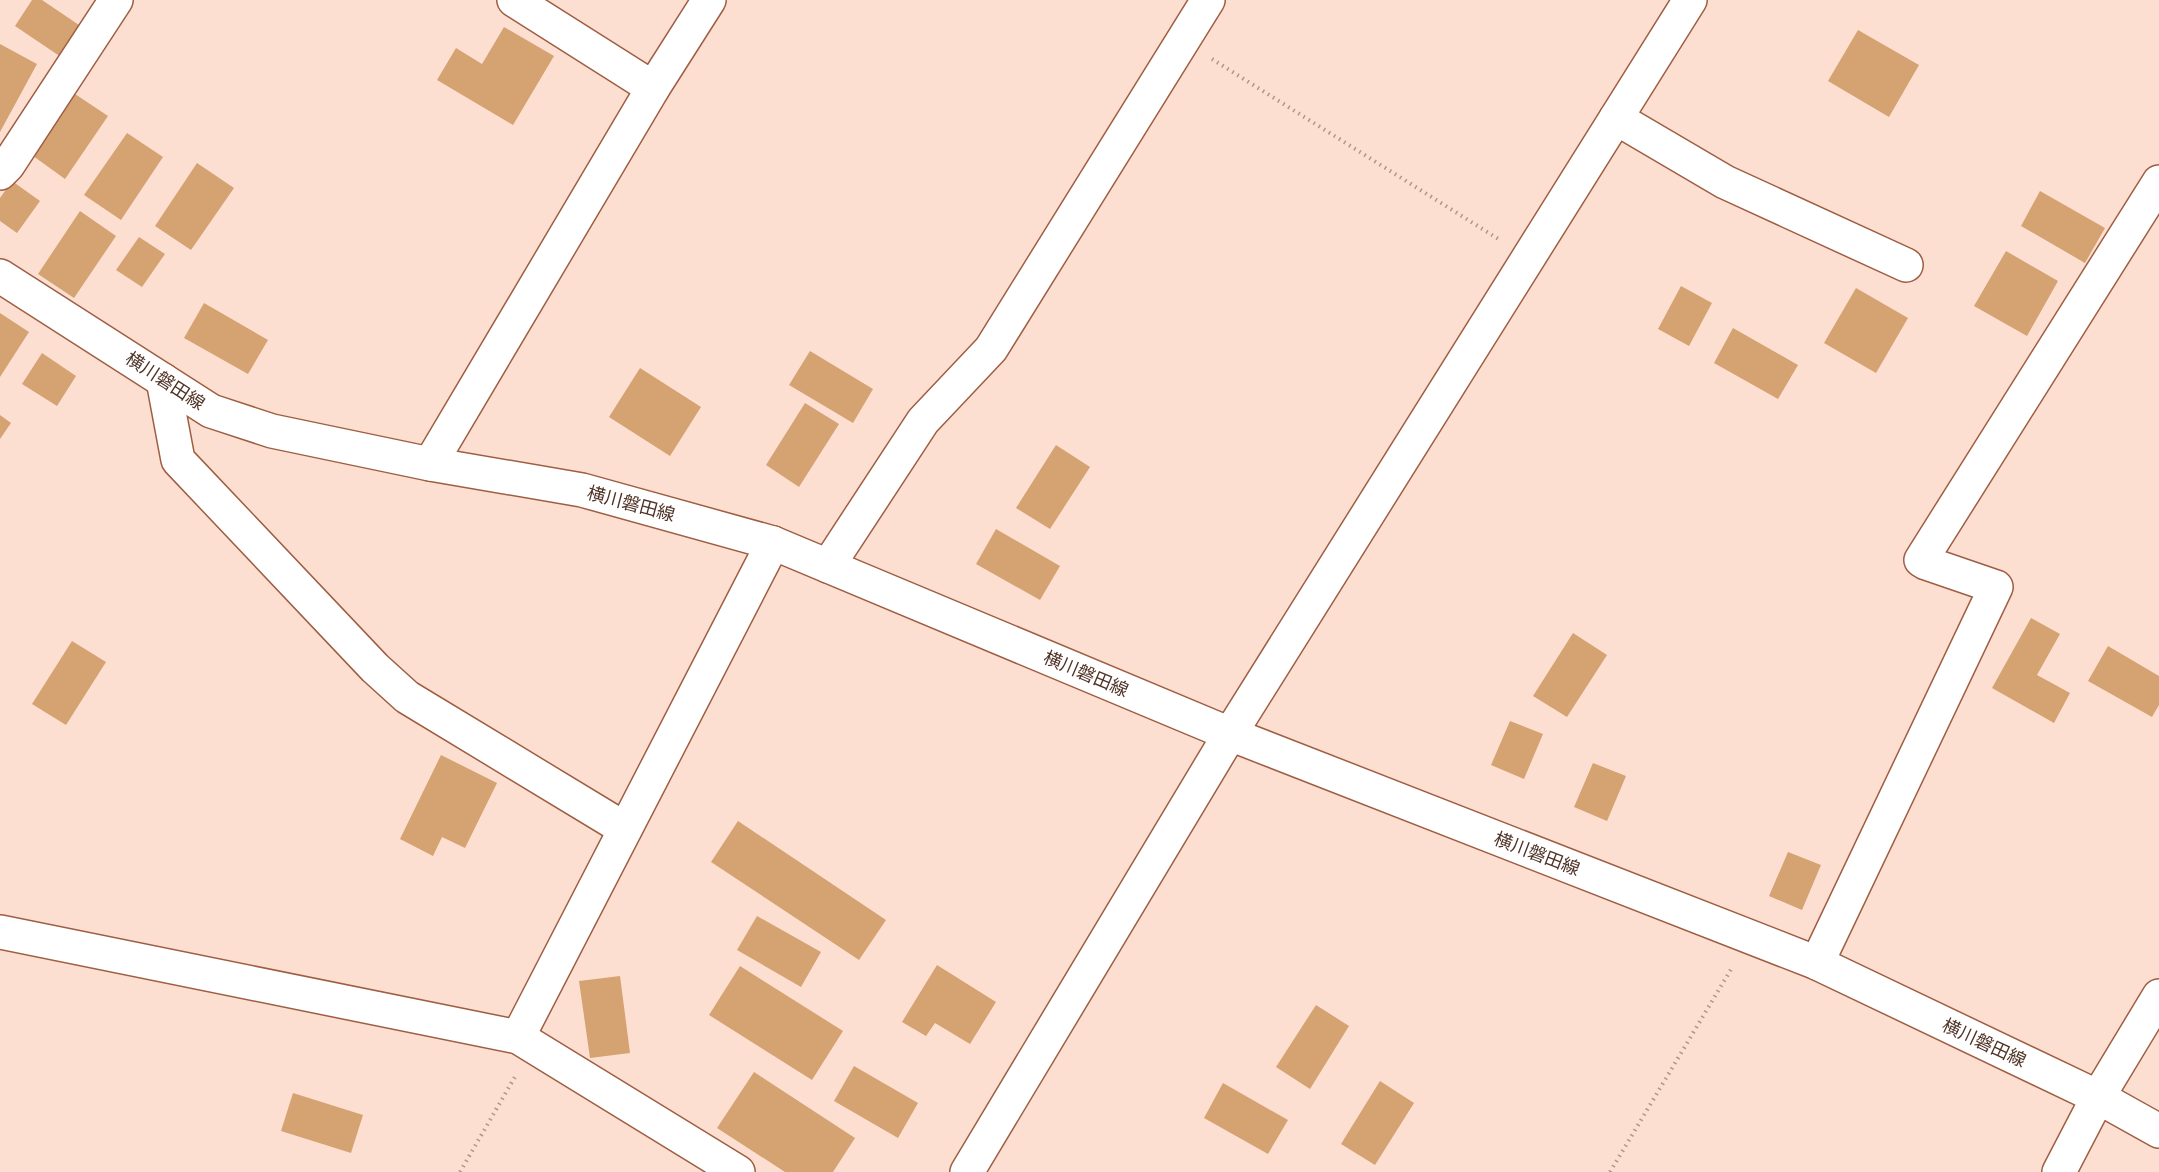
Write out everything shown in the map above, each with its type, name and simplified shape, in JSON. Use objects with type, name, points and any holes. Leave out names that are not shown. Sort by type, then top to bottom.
[{"type":"street","points":[[0,173],[8,165],[116,0]]},
{"type":"street","points":[[514,0],[653,88]]},
{"type":"street","points":[[430,464],[653,88],[709,0]]},
{"type":"street","points":[[828,566],[924,421],[992,349],[1208,0]]},
{"type":"street","points":[[967,1172],[1230,734],[1690,0]]},
{"type":"street","points":[[1616,118],[1725,182],[1906,265]]},
{"type":"street","points":[[1817,963],[1996,587],[1921,560],[2159,182]]},
{"type":"street","name":"横川磐田線","points":[[0,276],[211,411],[272,431],[430,464],[582,490],[773,543],[1230,734],[1817,963],[2098,1097],[2159,1131]]},
{"type":"street","points":[[164,380],[178,460],[375,669],[407,697],[625,829]]},
{"type":"street","points":[[526,1041],[625,829],[773,543]]},
{"type":"street","points":[[0,933],[526,1041],[738,1172]]},
{"type":"street","points":[[2059,1172],[2098,1097],[2159,996]]},
{"type":"path","points":[[1183,41],[1529,258]]},
{"type":"path","points":[[1610,1172],[1750,937]]},
{"type":"path","points":[[460,1172],[526,1041]]},
{"type":"building","points":[[32,0],[42,0],[82,27],[61,57],[15,26]]},
{"type":"building","points":[[504,27],[554,56],[513,125],[437,80],[456,48],[482,64]]},
{"type":"building","points":[[1858,30],[1919,65],[1889,117],[1828,81]]},
{"type":"building","points":[[0,44],[37,64],[0,132]]},
{"type":"building","points":[[72,92],[108,116],[65,179],[29,153]]},
{"type":"building","points":[[127,133],[163,157],[121,220],[84,195]]},
{"type":"building","points":[[197,163],[234,188],[191,250],[155,226]]},
{"type":"building","points":[[12,181],[40,201],[17,233],[0,221],[0,198]]},
{"type":"building","points":[[2040,191],[2105,228],[2085,263],[2021,226]]},
{"type":"building","points":[[80,211],[116,236],[74,298],[38,274]]},
{"type":"building","points":[[139,237],[165,254],[142,287],[116,270]]},
{"type":"building","points":[[2006,251],[2058,281],[2027,336],[1974,306]]},
{"type":"building","points":[[1681,286],[1712,303],[1689,346],[1658,329]]},
{"type":"building","points":[[1856,288],[1908,318],[1876,373],[1824,343]]},
{"type":"building","points":[[204,303],[268,340],[248,374],[184,338]]},
{"type":"building","points":[[0,313],[29,332],[0,377]]},
{"type":"building","points":[[1733,328],[1798,365],[1778,399],[1714,363]]},
{"type":"building","points":[[810,351],[873,389],[853,423],[789,385]]},
{"type":"building","points":[[42,353],[76,376],[57,406],[22,384]]},
{"type":"building","points":[[640,368],[701,407],[670,456],[609,417]]},
{"type":"building","points":[[805,403],[839,424],[799,487],[766,465]]},
{"type":"building","points":[[0,415],[11,423],[0,439]]},
{"type":"building","points":[[1056,445],[1090,467],[1050,529],[1016,508]]},
{"type":"building","points":[[996,529],[1060,566],[1040,600],[976,564]]},
{"type":"building","points":[[2031,618],[2060,634],[2037,675],[2070,693],[2054,723],[1992,688]]},
{"type":"building","points":[[1573,633],[1607,655],[1567,717],[1533,696]]},
{"type":"building","points":[[72,641],[106,662],[66,725],[32,704]]},
{"type":"building","points":[[2108,646],[2159,676],[2159,705],[2152,717],[2088,681]]},
{"type":"building","points":[[1510,721],[1543,734],[1524,779],[1491,765]]},
{"type":"building","points":[[441,755],[497,783],[465,848],[442,837],[433,856],[400,839]]},
{"type":"building","points":[[1593,763],[1626,776],[1607,821],[1574,807]]},
{"type":"building","points":[[738,821],[886,920],[859,960],[711,862]]},
{"type":"building","points":[[1788,852],[1821,865],[1802,910],[1769,896]]},
{"type":"building","points":[[757,916],[821,952],[801,987],[737,950]]},
{"type":"building","points":[[937,965],[996,1002],[970,1044],[935,1023],[926,1036],[902,1022]]},
{"type":"building","points":[[740,966],[843,1031],[812,1080],[709,1015]]},
{"type":"building","points":[[620,976],[630,1053],[590,1058],[579,981]]},
{"type":"building","points":[[1316,1005],[1349,1026],[1310,1089],[1276,1067]]},
{"type":"building","points":[[854,1066],[918,1103],[898,1138],[834,1101]]},
{"type":"building","points":[[754,1072],[855,1138],[833,1172],[785,1172],[717,1128]]},
{"type":"building","points":[[1380,1081],[1414,1103],[1375,1165],[1341,1144]]},
{"type":"building","points":[[1223,1083],[1288,1120],[1268,1154],[1204,1118]]},
{"type":"building","points":[[293,1093],[363,1115],[351,1153],[281,1131]]}]
